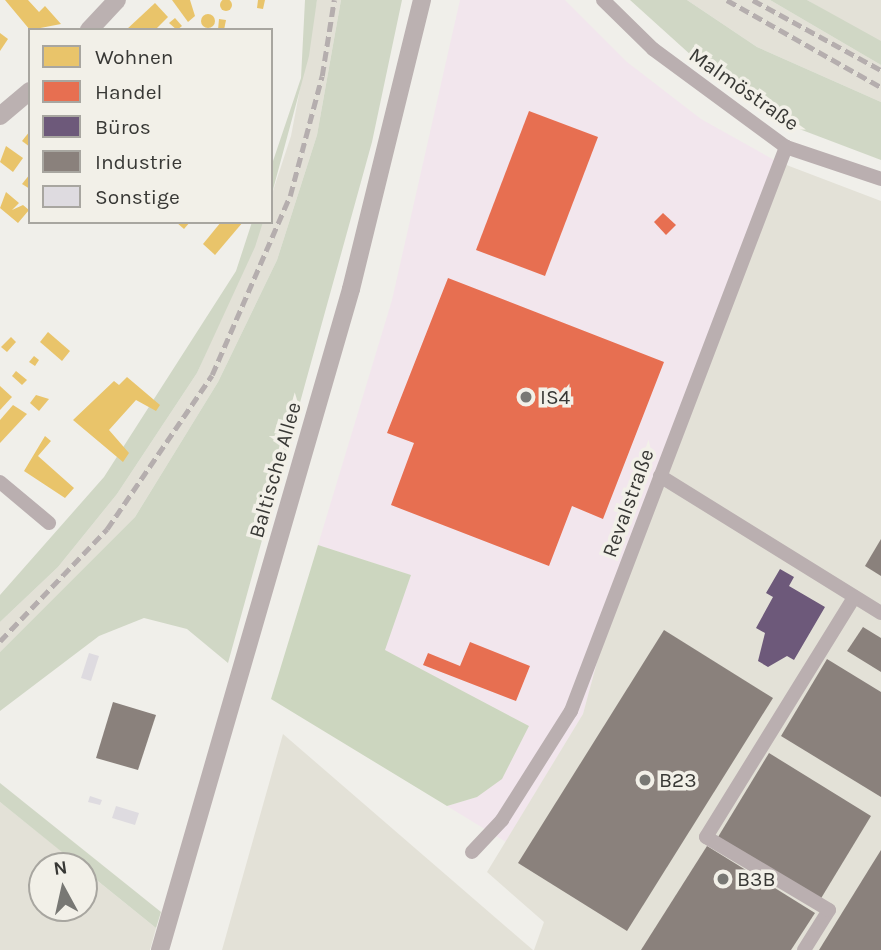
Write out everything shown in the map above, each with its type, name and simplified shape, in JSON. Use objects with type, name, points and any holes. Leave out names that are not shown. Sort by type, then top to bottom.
[{"type":"main road","points":[[91,28],[117,0]]},
{"type":"main road","name":"Baltische Allee","points":[[160,950],[351,289],[422,0]]},
{"type":"main road","points":[[0,116],[28,93]]},
{"type":"street","name":"Malmöstraße","points":[[603,0],[663,56],[786,147],[881,178]]},
{"type":"street","name":"Revalstraße","points":[[472,852],[502,820],[571,711],[786,147]]},
{"type":"street","points":[[660,476],[881,613]]},
{"type":"street","points":[[0,482],[49,523]]},
{"type":"street","points":[[804,950],[829,910],[706,837],[854,597]]},
{"type":"shaded area","points":[[317,0],[341,0],[317,135],[277,260],[218,382],[135,517],[0,652],[0,622],[58,567],[117,494],[197,373],[262,224],[273,224],[273,191],[291,136]]},
{"type":"shaded area","points":[[460,0],[565,0],[627,62],[701,119],[776,161],[613,603],[583,714],[506,842],[447,806],[477,797],[529,726],[384,650],[411,575],[318,545],[392,300]]},
{"type":"shaded area","points":[[687,0],[770,0],[881,65],[881,102],[757,47]]},
{"type":"shaded area","points":[[807,0],[881,0],[881,42],[869,37]]},
{"type":"shaded area","points":[[776,161],[881,201],[881,950],[534,950],[544,922],[487,872],[583,714],[613,603]]},
{"type":"shaded area","points":[[283,734],[533,950],[222,950]]},
{"type":"shaded area","points":[[0,802],[62,852],[28,852],[28,922],[98,922],[98,881],[156,928],[150,950],[0,950]]},
{"type":"green space","points":[[305,0],[317,0],[309,56],[273,190],[273,161],[301,78]]},
{"type":"green space","points":[[341,0],[402,0],[372,142],[228,663],[187,629],[144,618],[99,636],[0,711],[0,652],[135,517],[218,382],[277,260],[317,135]]},
{"type":"green space","points":[[630,0],[687,0],[757,47],[881,102],[881,160],[794,127],[723,84]]},
{"type":"green space","points":[[770,0],[807,0],[881,41],[881,65]]},
{"type":"green space","points":[[251,224],[262,224],[255,247],[197,373],[117,494],[58,567],[0,622],[0,595],[104,477],[236,271]]},
{"type":"green space","points":[[318,545],[411,575],[385,650],[529,726],[502,779],[477,797],[447,806],[271,699]]},
{"type":"green space","points":[[0,783],[86,852],[62,852],[0,802]]},
{"type":"green space","points":[[98,862],[161,912],[156,928],[98,881]]},
{"type":"building: Wohnen","points":[[226,-1],[232,5],[226,11],[220,5]]},
{"type":"building: Wohnen","points":[[5,0],[28,0],[39,12],[45,6],[61,24],[28,28]]},
{"type":"building: Wohnen","points":[[172,0],[190,0],[195,16],[188,22]]},
{"type":"building: Wohnen","points":[[258,0],[265,0],[263,9],[257,8]]},
{"type":"building: Wohnen","points":[[155,3],[168,17],[157,28],[128,28]]},
{"type":"building: Wohnen","points":[[205,14],[211,14],[215,21],[211,28],[205,28],[201,24],[201,18]]},
{"type":"building: Wohnen","points":[[175,18],[182,26],[175,28],[169,23]]},
{"type":"building: Wohnen","points":[[219,19],[226,20],[224,28],[218,28]]},
{"type":"building: Wohnen","points":[[0,33],[8,39],[0,51]]},
{"type":"building: Wohnen","points":[[28,134],[28,146],[22,141]]},
{"type":"building: Wohnen","points":[[6,146],[23,158],[13,172],[0,162]]},
{"type":"building: Wohnen","points":[[28,176],[28,188],[22,184]]},
{"type":"building: Wohnen","points":[[6,192],[19,203],[12,210],[23,205],[28,211],[18,223],[0,208]]},
{"type":"building: Wohnen","points":[[219,224],[241,224],[215,255],[203,244]]},
{"type":"building: Wohnen","points":[[48,332],[70,351],[62,361],[40,342]]},
{"type":"building: Wohnen","points":[[11,337],[16,342],[7,352],[1,347]]},
{"type":"building: Wohnen","points":[[34,356],[39,360],[35,366],[29,362]]},
{"type":"building: Wohnen","points":[[16,371],[27,380],[22,385],[12,376]]},
{"type":"building: Wohnen","points":[[127,377],[160,405],[156,411],[136,400],[109,430],[129,453],[123,462],[73,420],[114,381],[119,385]]},
{"type":"building: Wohnen","points":[[0,386],[12,397],[0,410]]},
{"type":"building: Wohnen","points":[[36,395],[49,399],[39,411],[30,403]]},
{"type":"building: Wohnen","points":[[13,405],[27,414],[0,443],[0,420]]},
{"type":"building: Wohnen","points":[[45,436],[51,441],[38,456],[74,488],[65,498],[24,471]]},
{"type":"building: Handel","points":[[529,111],[598,137],[545,276],[476,250]]},
{"type":"building: Handel","points":[[663,213],[676,225],[666,235],[654,222]]},
{"type":"building: Handel","name":"IS4","points":[[448,278],[664,362],[603,519],[572,506],[549,566],[391,505],[414,443],[387,433]]},
{"type":"building: Handel","points":[[470,642],[530,666],[516,701],[423,665],[428,653],[460,666]]},
{"type":"building: Büros","points":[[780,569],[794,577],[789,586],[825,607],[794,660],[787,656],[768,667],[758,661],[765,633],[756,628],[773,597],[766,593]]},
{"type":"building: Industrie","points":[[881,539],[881,576],[865,566]]},
{"type":"building: Industrie","points":[[863,627],[881,638],[881,672],[847,651]]},
{"type":"building: Industrie","name":"B23","points":[[664,630],[773,698],[627,931],[518,863]]},
{"type":"building: Industrie","points":[[827,659],[881,692],[881,797],[781,736]]},
{"type":"building: Industrie","points":[[113,702],[156,715],[138,770],[96,758]]},
{"type":"building: Industrie","points":[[769,753],[871,816],[820,900],[718,837]]},
{"type":"building: Industrie","name":"B3B","points":[[707,846],[815,913],[791,950],[641,950]]},
{"type":"building: Industrie","points":[[881,850],[881,950],[819,950],[871,866]]},
{"type":"building: Sonstige","points":[[89,653],[99,656],[91,681],[81,678]]},
{"type":"building: Sonstige","points":[[90,796],[102,800],[100,805],[88,802]]},
{"type":"building: Sonstige","points":[[116,806],[139,813],[135,825],[112,818]]},
{"type":"railway","points":[[0,641],[107,529],[212,375],[290,196],[322,76],[334,0]]},
{"type":"railway","points":[[727,0],[881,87]]},
{"type":"railway","points":[[753,0],[881,70]]},
{"type":"place","name":"IS4","points":[[526,397]]},
{"type":"place","name":"B23","points":[[645,780]]},
{"type":"place","name":"B3B","points":[[723,879]]}]
